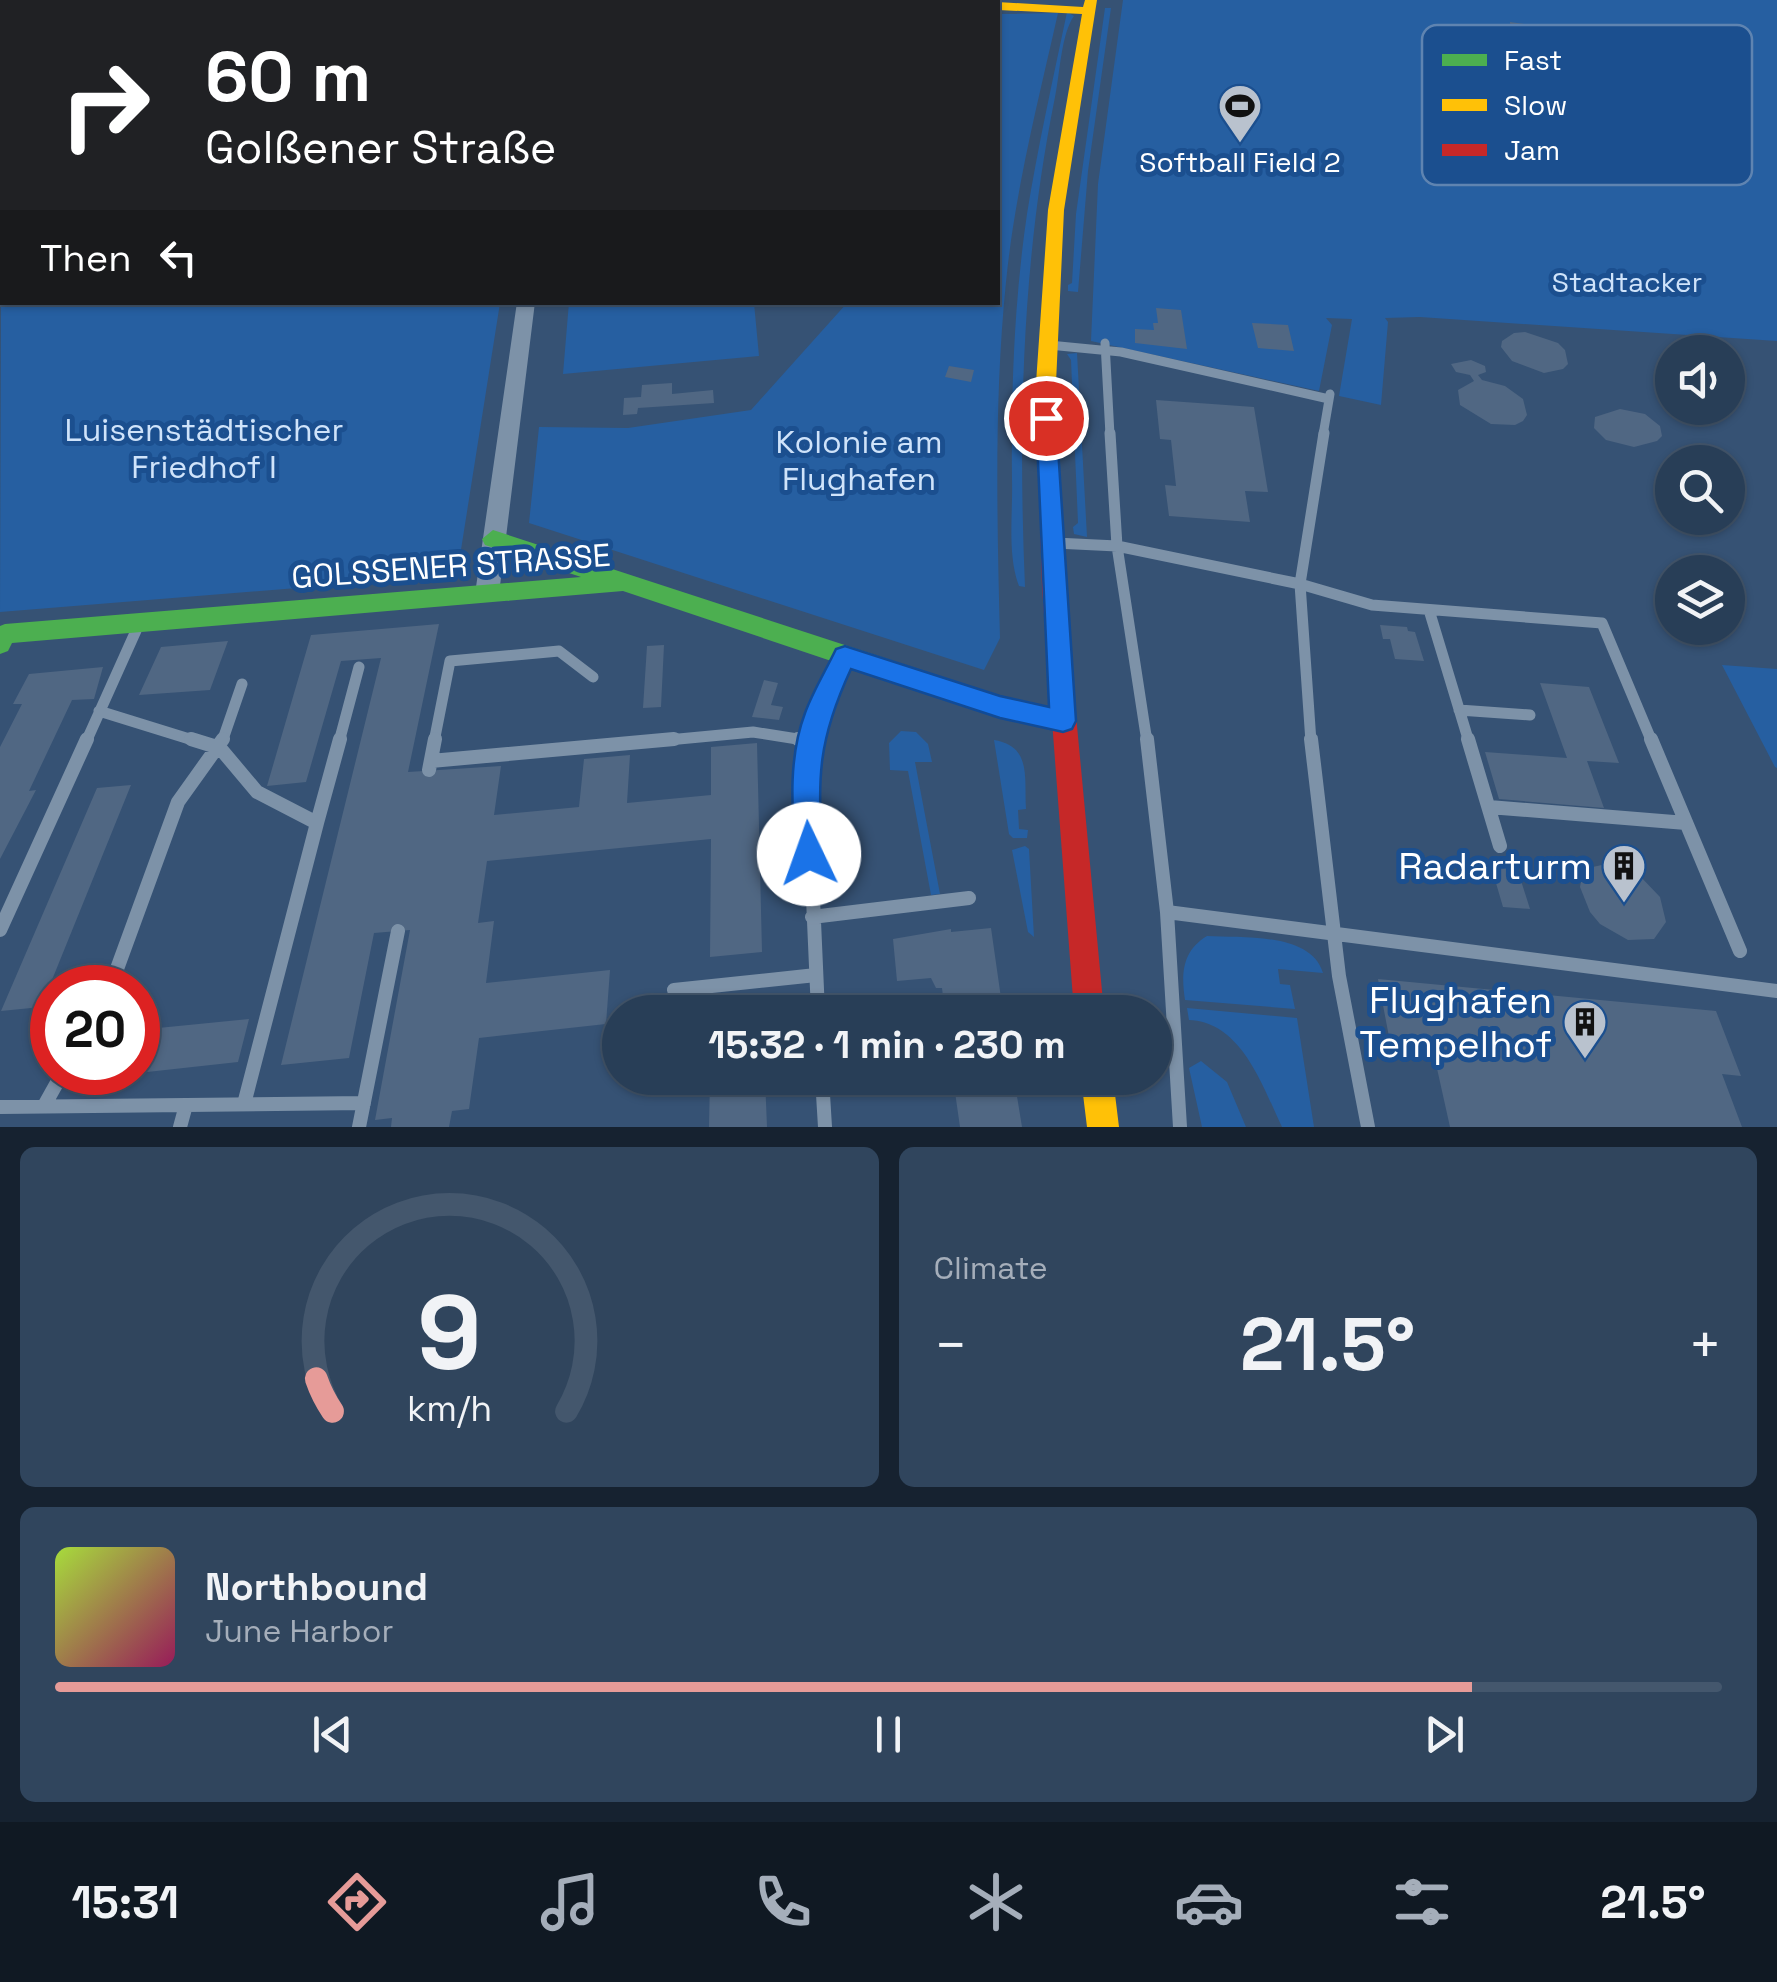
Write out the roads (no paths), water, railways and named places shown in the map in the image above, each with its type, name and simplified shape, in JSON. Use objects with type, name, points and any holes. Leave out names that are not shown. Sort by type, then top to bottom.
[{"type":"main road","points":[[1000,6],[1090,5],[1056,210],[1047,345],[1051,543],[1087,995]]},
{"type":"main road","points":[[494,540],[620,583]]},
{"type":"main road","name":"GOLSSENER STRASSE","points":[[3,639],[620,583],[1000,707],[1063,721]]},
{"type":"main road","points":[[1098,1095],[1103,1127]]},
{"type":"street","points":[[488,594],[526,305]]},
{"type":"lane","points":[[1047,345],[1105,347],[1330,397],[1300,584],[1313,770],[1339,976],[1368,1127]]},
{"type":"lane","points":[[1105,347],[1117,546],[1152,780],[1166,912],[1180,1127]]},
{"type":"lane","points":[[1051,543],[1117,546],[1300,584],[1372,605],[1602,623],[1740,951]]},
{"type":"lane","points":[[1429,610],[1500,846]]},
{"type":"lane","points":[[0,930],[139,624]]},
{"type":"lane","points":[[594,677],[559,650],[450,661],[430,766],[752,732],[810,741]]},
{"type":"lane","points":[[817,995],[805,790],[810,741],[818,713],[845,657]]},
{"type":"lane","points":[[244,1104],[359,667]]},
{"type":"lane","points":[[118,965],[178,802],[220,748],[242,684]]},
{"type":"lane","points":[[1459,710],[1530,715]]},
{"type":"lane","points":[[99,711],[220,748],[258,792],[317,823]]},
{"type":"lane","points":[[1489,807],[1686,823]]},
{"type":"lane","points":[[812,917],[969,898]]},
{"type":"lane","points":[[1166,912],[1777,991]]},
{"type":"lane","points":[[359,1127],[398,931]]},
{"type":"lane","points":[[674,990],[816,975]]},
{"type":"lane","points":[[44,1106],[50,1095]]},
{"type":"lane","points":[[823,1095],[824,1127]]},
{"type":"lane","points":[[0,1107],[364,1103]]},
{"type":"lane","points":[[180,1127],[186,1105]]},
{"type":"place","name":"Softball Field 2","points":[[1240,144]]},
{"type":"place","name":"Radarturm","points":[[1624,904]]},
{"type":"place","name":"Flughafen Tempelhof","points":[[1585,1060]]},
{"type":"park label","name":"Stadtacker","points":[[1627,282]]},
{"type":"park label","name":"Luisenstädtischer Friedhof I","points":[[204,448]]},
{"type":"park label","name":"Kolonie am Flughafen","points":[[859,460]]}]
